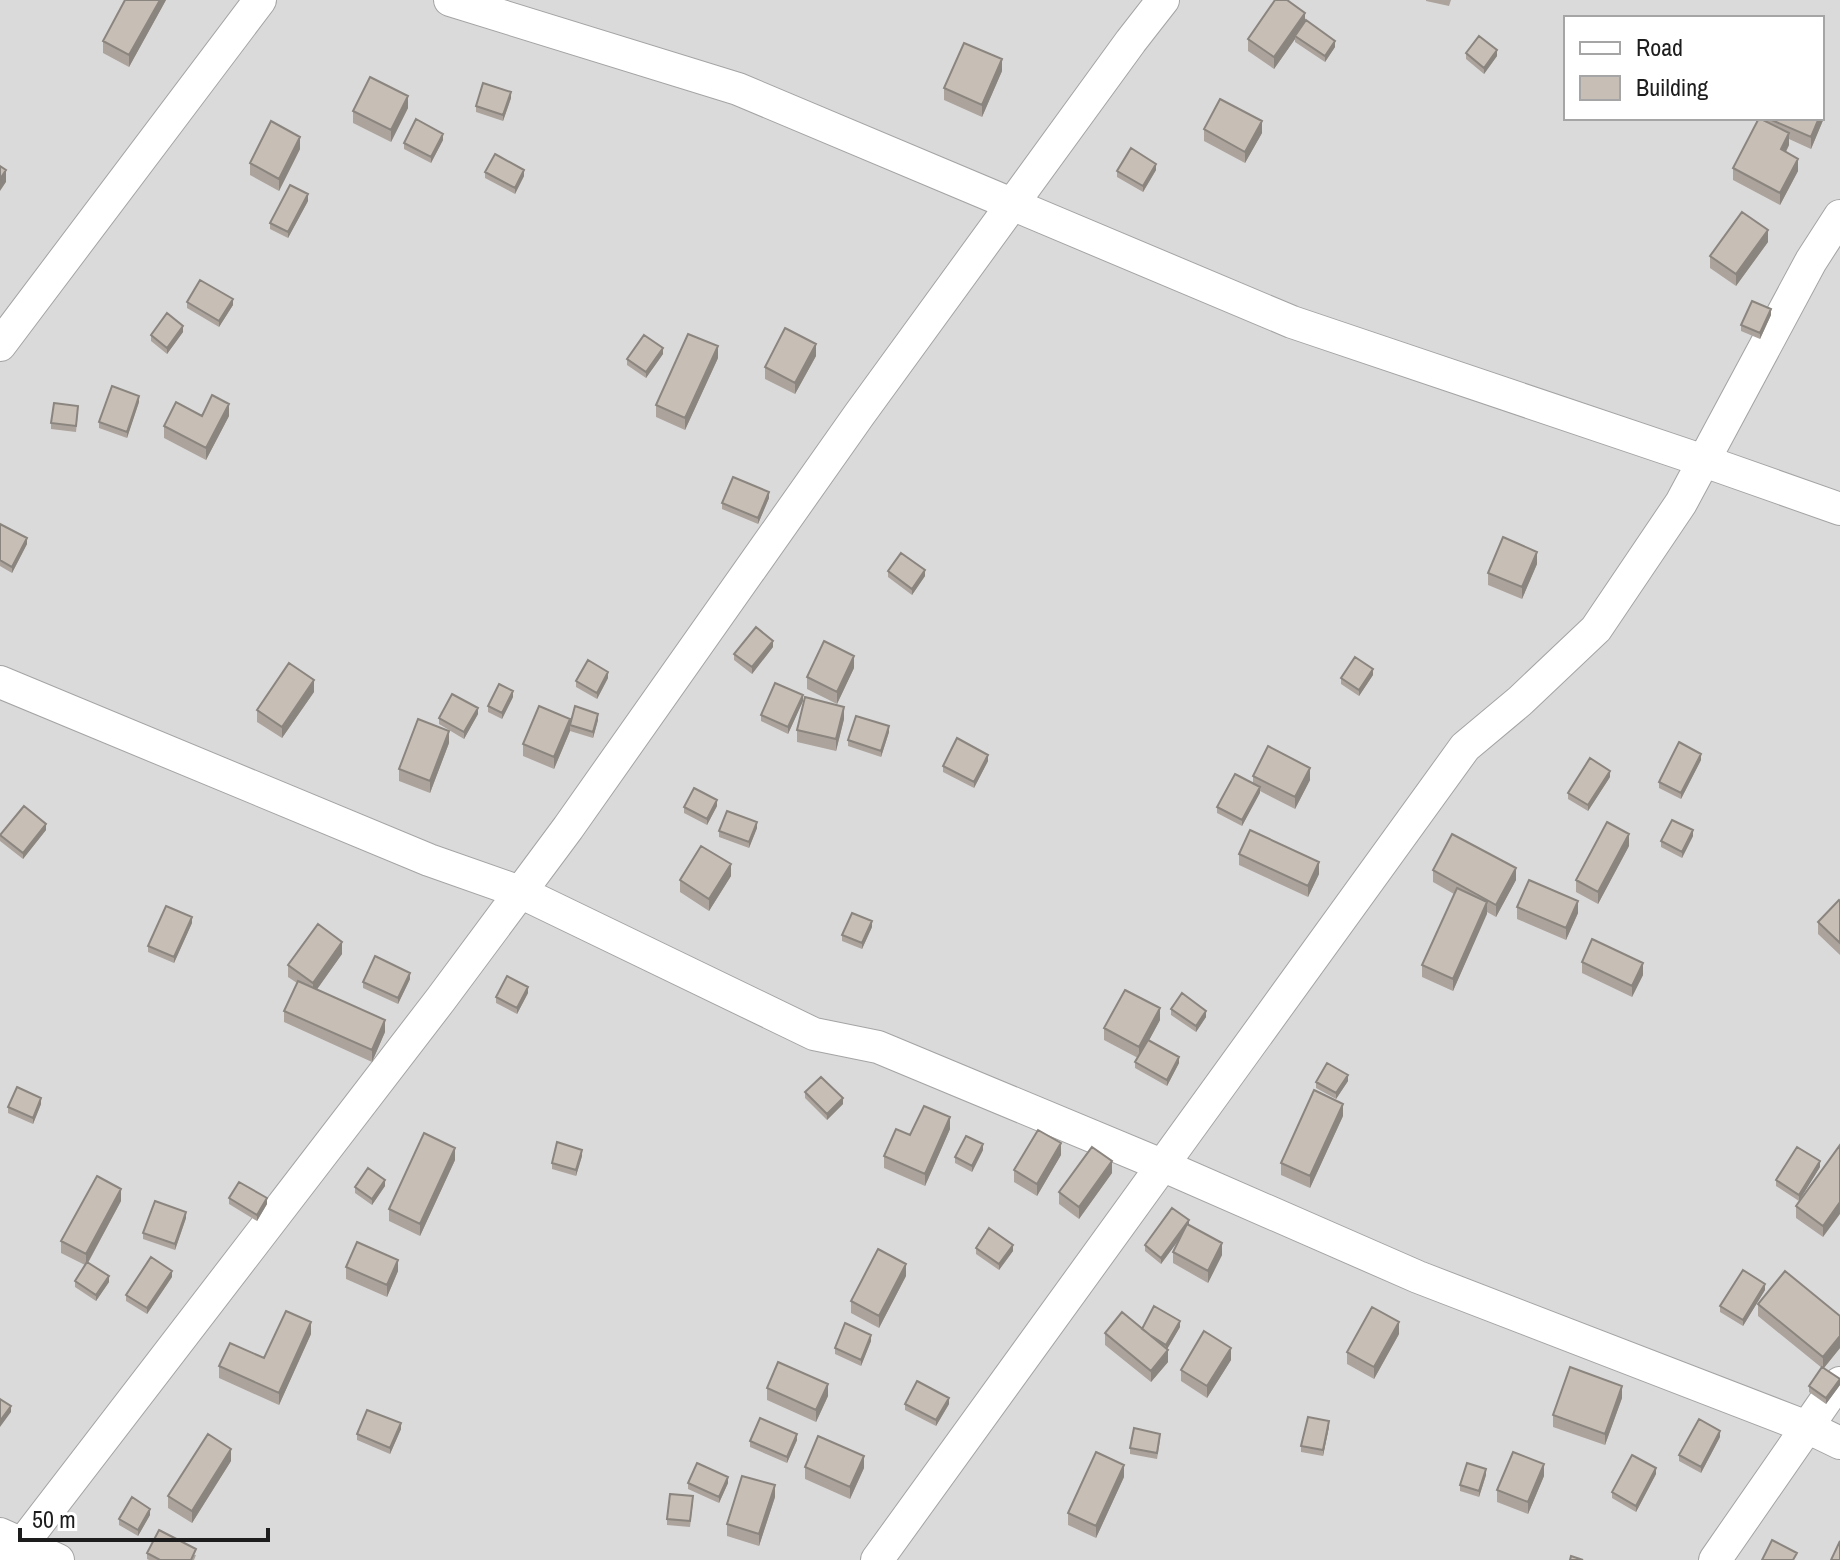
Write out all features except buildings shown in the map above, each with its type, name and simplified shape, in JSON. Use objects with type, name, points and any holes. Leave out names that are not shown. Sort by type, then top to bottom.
[{"type":"street","points":[[0,345],[260,0]]},
{"type":"street","points":[[450,0],[738,89],[1292,322],[1840,509]]},
{"type":"street","points":[[58,1560],[10,1545],[520,892],[1011,205],[1163,0]]},
{"type":"street","points":[[877,1560],[1465,747],[1520,701],[1596,629],[1681,503],[1811,261],[1840,216]]},
{"type":"street","points":[[0,682],[429,860],[520,892],[814,1034],[878,1047],[1164,1166],[1418,1277],[1807,1427],[1840,1443]]},
{"type":"street","points":[[1715,1560],[1840,1383]]},
{"type":"shaded area","points":[[0,0],[1840,0],[1840,1560],[0,1560]]}]
